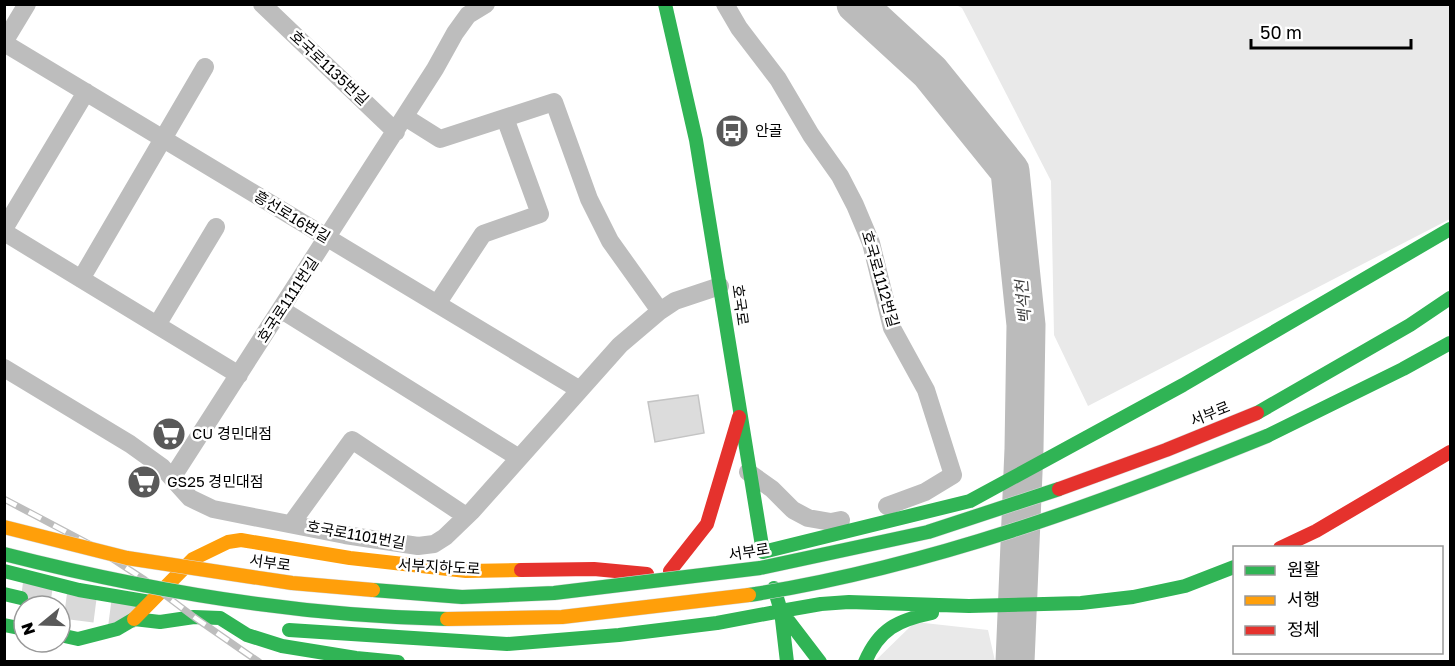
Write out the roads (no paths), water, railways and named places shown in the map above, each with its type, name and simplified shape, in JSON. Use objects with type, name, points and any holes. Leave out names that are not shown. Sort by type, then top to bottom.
[{"type":"main road","name":"호국로","points":[[665,4],[680,60],[708,201],[739,417],[758,529],[752,554],[781,611],[820,662]]},
{"type":"main road","points":[[758,529],[775,537],[787,538],[834,533],[970,501],[1183,385],[1450,230]]},
{"type":"main road","name":"서부로","points":[[4,527],[127,558],[292,583],[462,597],[554,593],[760,568],[928,532],[1046,495],[1166,450],[1257,413],[1400,331],[1450,298]]},
{"type":"main road","points":[[4,554],[53,567],[201,597],[345,614],[456,620],[555,618],[703,602],[853,576],[1050,521],[1171,476],[1267,436],[1403,369],[1450,343]]},
{"type":"main road","points":[[670,571],[707,524],[739,417]]},
{"type":"main road","points":[[1284,546],[1316,531],[1450,452]]},
{"type":"main road","name":"서부로","points":[[641,577],[752,554],[834,533]]},
{"type":"main road","points":[[72,638],[78,639],[117,629],[134,619],[193,559],[228,542],[241,540],[350,558],[466,571],[594,569],[641,577]]},
{"type":"main road","points":[[219,548],[209,565],[203,583],[208,603],[220,618],[247,635],[282,646],[398,662]]},
{"type":"main road","name":"서부지하도로","points":[[241,565],[304,574],[439,584],[553,587],[641,577]]},
{"type":"main road","points":[[289,630],[507,644],[619,635],[717,623],[821,604],[849,602],[1026,606],[1133,597],[1185,586],[1233,567]]},
{"type":"main road","points":[[4,571],[79,590],[150,602]]},
{"type":"main road","points":[[865,662],[882,633],[905,618],[969,606]]},
{"type":"main road","name":"호국로","points":[[781,611],[787,662]]},
{"type":"main road","points":[[134,619],[160,622],[194,617],[220,618]]},
{"type":"main road","points":[[507,644],[537,654]]},
{"type":"street","points":[[4,43],[27,4]]},
{"type":"street","name":"호국로1135번길","points":[[262,4],[400,124],[441,139],[554,102],[589,199],[610,241],[660,311]]},
{"type":"street","name":"호국로1112번길","points":[[725,4],[739,28],[778,79],[811,135],[840,176],[855,205],[871,243],[892,328],[926,390],[953,475],[926,492],[863,514],[831,522],[808,518],[793,510],[772,489],[748,472]]},
{"type":"street","name":"호국로1111번길","points":[[172,478],[328,238],[435,69],[455,33],[468,15],[481,6]]},
{"type":"street","name":"흥선로16번길","points":[[4,43],[580,390]]},
{"type":"street","points":[[81,279],[165,139],[205,67]]},
{"type":"street","points":[[86,92],[4,230],[239,375]]},
{"type":"street","points":[[437,304],[483,234],[540,214],[505,118]]},
{"type":"street","points":[[157,325],[216,227]]},
{"type":"street","name":"호국로1101번길","points":[[4,368],[130,444],[162,467],[190,498],[213,509],[345,535],[418,546],[434,544],[445,537],[620,345],[675,301],[699,291],[720,286]]},
{"type":"street","points":[[282,310],[519,458]]},
{"type":"street","points":[[291,524],[352,440],[466,516]]},
{"type":"waterway","name":"백석천","points":[[856,4],[930,72],[1010,171],[1026,325],[1024,449],[1015,662]]},
{"type":"tunnel","points":[[72,605],[137,613]]},
{"type":"railway","points":[[4,499],[93,546],[145,580],[259,662]]},
{"type":"place","name":"안골","points":[[732,131]]},
{"type":"place","name":"CU 경민대점","points":[[169,434]]},
{"type":"place","name":"GS25 경민대점","points":[[144,482]]}]
